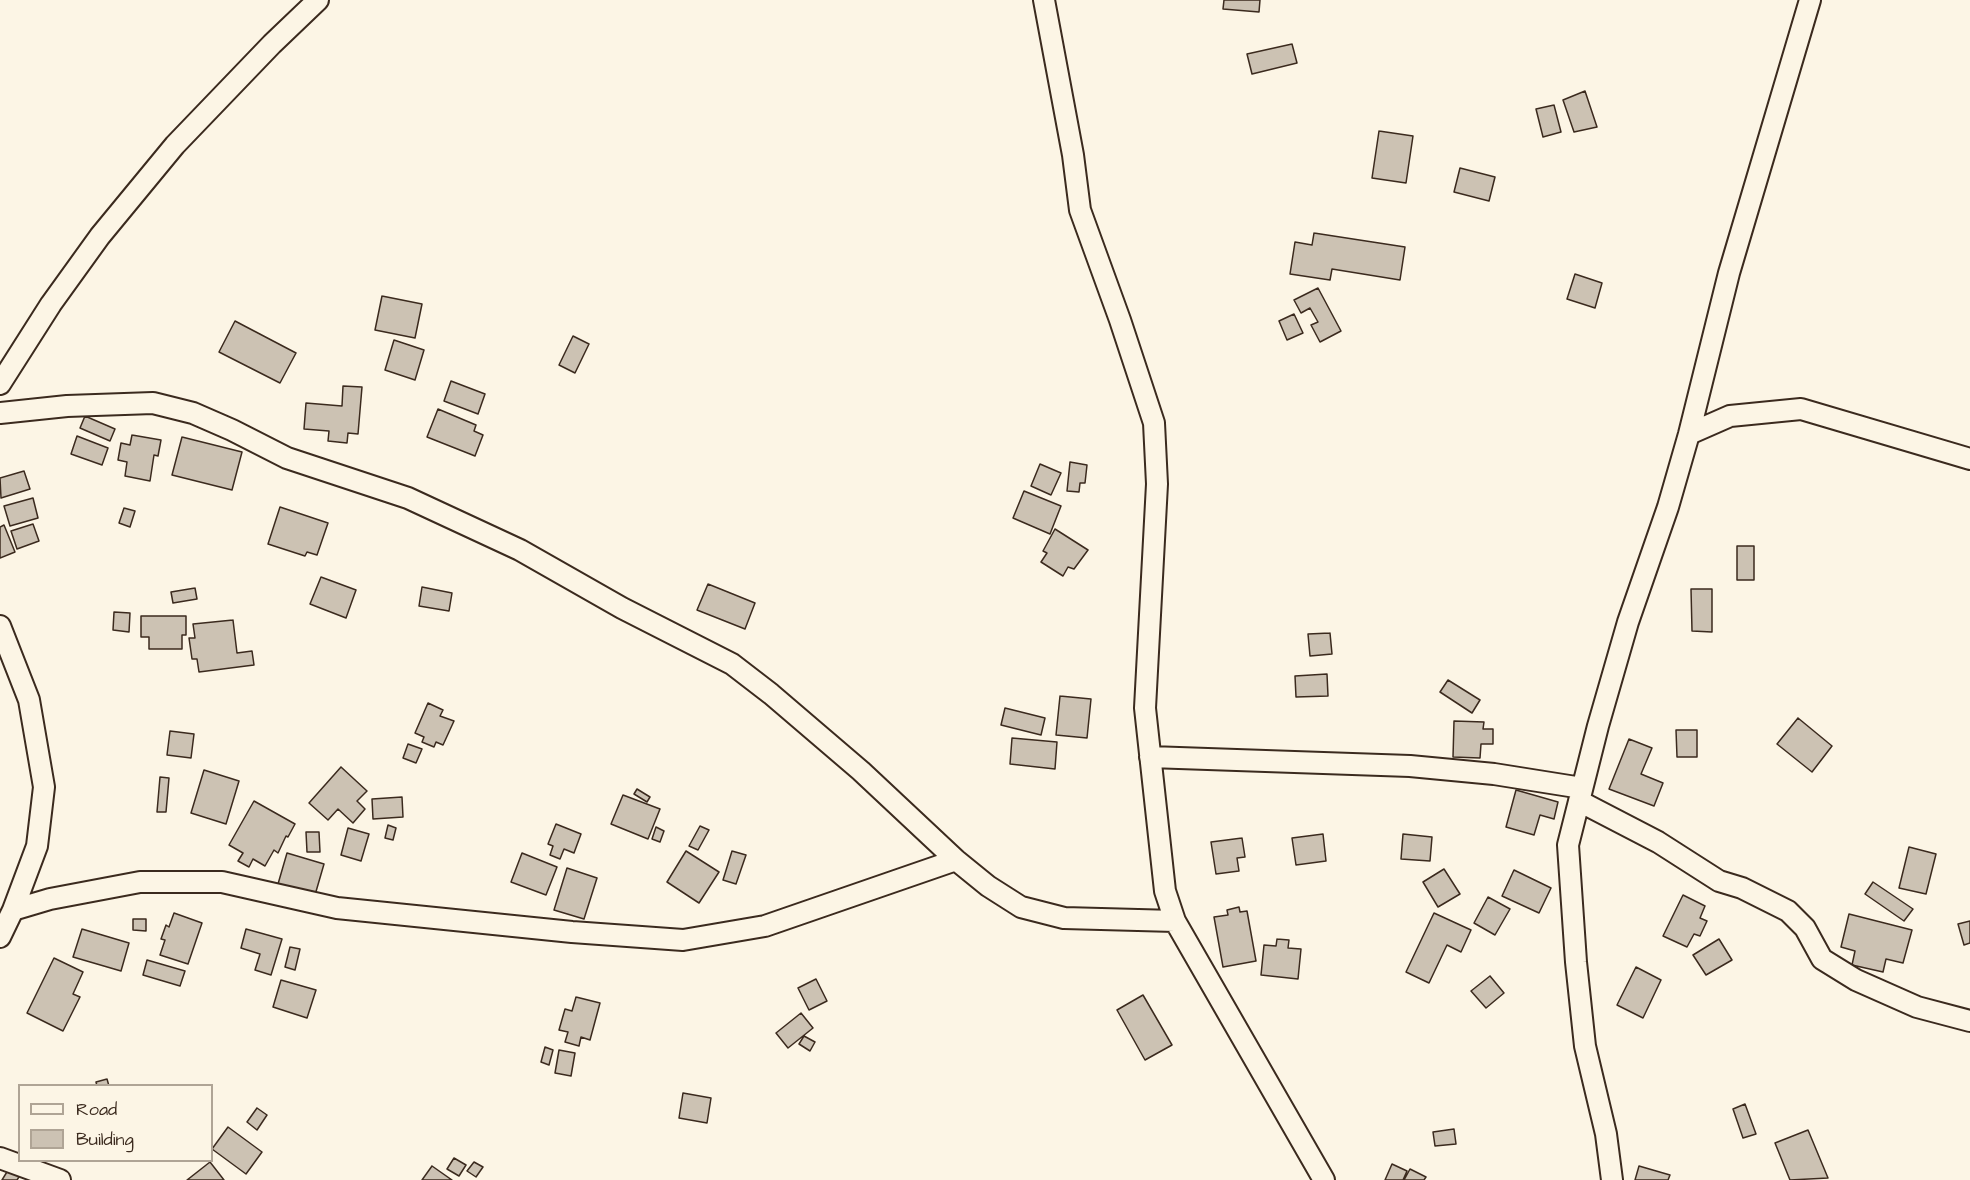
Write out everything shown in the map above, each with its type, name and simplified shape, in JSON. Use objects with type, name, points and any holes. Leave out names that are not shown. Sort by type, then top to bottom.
[{"type":"street","points":[[0,384],[51,304],[100,236],[175,145],[318,0]]},
{"type":"street","points":[[1044,0],[1073,155],[1080,210],[1154,423],[1157,484],[1145,708],[1165,891],[1175,921],[1324,1180]]},
{"type":"street","points":[[1612,1180],[1606,1134],[1586,1046],[1576,962],[1568,845],[1598,726],[1628,622],[1668,507],[1689,434],[1729,273],[1810,0]]},
{"type":"street","points":[[0,413],[67,406],[153,403],[193,413],[287,458],[408,498],[520,550],[622,608],[732,664],[771,694],[861,771],[957,860],[988,886],[1021,907],[1064,918],[1175,921]]},
{"type":"street","points":[[1689,434],[1730,416],[1800,409],[1970,459]]},
{"type":"street","points":[[0,626],[29,700],[44,787],[37,846],[13,910],[0,937]]},
{"type":"street","points":[[1150,757],[1410,766],[1494,774],[1581,795],[1719,881],[1742,888],[1788,911],[1804,928],[1822,958],[1856,980],[1917,1007],[1970,1021]]},
{"type":"street","points":[[13,910],[50,899],[140,882],[222,882],[337,908],[572,932],[683,940],[765,926],[957,860]]},
{"type":"street","points":[[0,1158],[60,1180]]},
{"type":"building","points":[[1224,0],[1260,0],[1259,12],[1223,9]]},
{"type":"building","points":[[1292,44],[1297,63],[1252,74],[1247,54]]},
{"type":"building","points":[[1585,91],[1597,127],[1574,132],[1563,100]]},
{"type":"building","points":[[1554,105],[1561,132],[1543,137],[1536,109]]},
{"type":"building","points":[[1379,131],[1413,136],[1406,183],[1372,178]]},
{"type":"building","points":[[1460,168],[1495,177],[1489,201],[1454,192]]},
{"type":"building","points":[[1314,233],[1405,247],[1400,280],[1332,269],[1330,280],[1290,274],[1295,242],[1312,245]]},
{"type":"building","points":[[1575,274],[1602,283],[1595,308],[1567,299]]},
{"type":"building","points":[[1318,288],[1341,331],[1320,342],[1311,325],[1318,322],[1310,308],[1301,313],[1294,300]]},
{"type":"building","points":[[382,296],[422,304],[415,338],[375,330]]},
{"type":"building","points":[[1294,314],[1303,333],[1287,340],[1279,321]]},
{"type":"building","points":[[235,321],[296,353],[280,383],[219,352]]},
{"type":"building","points":[[573,336],[589,344],[575,373],[559,365]]},
{"type":"building","points":[[394,340],[424,350],[415,380],[385,370]]},
{"type":"building","points":[[451,381],[485,394],[478,414],[444,401]]},
{"type":"building","points":[[343,386],[362,387],[358,434],[348,433],[347,443],[328,441],[329,431],[304,429],[306,403],[342,406]]},
{"type":"building","points":[[438,409],[476,425],[474,431],[483,435],[475,456],[427,437]]},
{"type":"building","points":[[85,416],[115,429],[110,441],[80,428]]},
{"type":"building","points":[[132,435],[161,440],[158,456],[154,455],[150,481],[125,476],[127,462],[118,460],[121,443],[130,445]]},
{"type":"building","points":[[77,436],[108,448],[102,465],[71,454]]},
{"type":"building","points":[[182,437],[242,452],[232,490],[172,475]]},
{"type":"building","points":[[1070,462],[1087,465],[1085,483],[1080,483],[1079,492],[1067,491]]},
{"type":"building","points":[[1040,464],[1061,473],[1051,495],[1031,486]]},
{"type":"building","points":[[24,471],[30,489],[1,498],[0,478]]},
{"type":"building","points":[[1024,491],[1061,506],[1050,534],[1013,518]]},
{"type":"building","points":[[33,498],[38,518],[10,526],[4,506]]},
{"type":"building","points":[[280,507],[328,523],[317,555],[307,552],[305,556],[268,544]]},
{"type":"building","points":[[124,508],[135,511],[130,527],[119,523]]},
{"type":"building","points":[[33,524],[39,541],[17,549],[11,531]]},
{"type":"building","points":[[4,525],[15,552],[0,558],[0,527]]},
{"type":"building","points":[[1055,529],[1088,550],[1074,569],[1068,567],[1063,576],[1041,562],[1047,553],[1043,551]]},
{"type":"building","points":[[1737,546],[1754,546],[1754,580],[1737,580]]},
{"type":"building","points":[[321,577],[356,590],[346,618],[310,604]]},
{"type":"building","points":[[708,584],[755,603],[745,629],[697,610]]},
{"type":"building","points":[[422,587],[452,593],[449,611],[419,606]]},
{"type":"building","points":[[195,588],[197,599],[173,603],[171,592]]},
{"type":"building","points":[[1691,589],[1712,589],[1712,632],[1692,631]]},
{"type":"building","points":[[114,612],[130,613],[129,632],[113,630]]},
{"type":"building","points":[[141,616],[186,616],[186,635],[182,635],[182,649],[149,649],[149,637],[141,637]]},
{"type":"building","points":[[233,620],[237,653],[252,651],[254,665],[199,672],[197,659],[192,659],[189,638],[195,638],[193,624]]},
{"type":"building","points":[[1330,633],[1332,654],[1310,656],[1308,634]]},
{"type":"building","points":[[1327,674],[1328,696],[1296,697],[1295,676]]},
{"type":"building","points":[[1448,680],[1480,700],[1472,713],[1440,692]]},
{"type":"building","points":[[1060,696],[1091,699],[1087,738],[1056,735]]},
{"type":"building","points":[[428,703],[443,710],[440,716],[454,721],[443,745],[436,742],[434,747],[422,742],[424,737],[415,733]]},
{"type":"building","points":[[1005,708],[1045,718],[1041,735],[1001,725]]},
{"type":"building","points":[[1798,718],[1832,746],[1812,772],[1777,744]]},
{"type":"building","points":[[1454,721],[1484,722],[1483,729],[1493,729],[1493,744],[1481,744],[1480,758],[1453,757]]},
{"type":"building","points":[[1676,730],[1697,730],[1697,757],[1677,757]]},
{"type":"building","points":[[170,731],[194,734],[191,758],[167,755]]},
{"type":"building","points":[[1012,738],[1057,742],[1055,769],[1010,764]]},
{"type":"building","points":[[1629,739],[1652,748],[1641,774],[1663,783],[1654,806],[1609,789]]},
{"type":"building","points":[[408,744],[422,749],[416,763],[403,758]]},
{"type":"building","points":[[341,767],[367,791],[357,801],[365,809],[353,823],[338,809],[328,820],[309,803]]},
{"type":"building","points":[[204,770],[239,781],[226,824],[191,813]]},
{"type":"building","points":[[160,777],[169,778],[166,812],[157,812]]},
{"type":"building","points":[[637,789],[650,797],[647,802],[634,794]]},
{"type":"building","points":[[1516,790],[1558,802],[1554,819],[1540,815],[1534,835],[1506,827]]},
{"type":"building","points":[[623,795],[660,809],[648,839],[611,824]]},
{"type":"building","points":[[402,797],[403,817],[373,819],[372,799]]},
{"type":"building","points":[[254,801],[295,824],[278,853],[274,850],[265,866],[253,859],[249,867],[238,861],[243,853],[229,845]]},
{"type":"building","points":[[556,824],[581,834],[574,853],[564,849],[560,859],[550,855],[553,846],[548,844]]},
{"type":"building","points":[[388,825],[396,828],[393,840],[385,838]]},
{"type":"building","points":[[700,826],[709,830],[698,850],[689,846]]},
{"type":"building","points":[[656,827],[664,831],[660,842],[652,839]]},
{"type":"building","points":[[348,828],[369,834],[361,861],[341,855]]},
{"type":"building","points":[[306,832],[319,832],[320,852],[307,852]]},
{"type":"building","points":[[1323,834],[1326,861],[1296,865],[1292,838]]},
{"type":"building","points":[[1403,834],[1432,837],[1430,861],[1401,859]]},
{"type":"building","points":[[1242,838],[1245,857],[1237,858],[1239,871],[1216,874],[1211,842]]},
{"type":"building","points":[[1909,847],[1936,854],[1926,894],[1899,888]]},
{"type":"building","points":[[686,851],[719,872],[699,903],[667,882]]},
{"type":"building","points":[[732,851],[746,855],[736,884],[723,880]]},
{"type":"building","points":[[287,853],[324,864],[315,895],[278,884]]},
{"type":"building","points":[[522,853],[557,867],[546,895],[511,882]]},
{"type":"building","points":[[567,868],[597,878],[584,919],[554,910]]},
{"type":"building","points":[[1444,869],[1460,894],[1438,907],[1423,882]]},
{"type":"building","points":[[1514,870],[1551,888],[1539,913],[1502,896]]},
{"type":"building","points":[[1873,882],[1913,909],[1904,921],[1865,894]]},
{"type":"building","points":[[1683,895],[1705,906],[1700,918],[1707,921],[1700,936],[1694,934],[1687,947],[1663,936]]},
{"type":"building","points":[[1488,897],[1510,909],[1495,935],[1474,923]]},
{"type":"building","points":[[1239,907],[1240,912],[1247,911],[1256,961],[1223,967],[1214,917],[1228,915],[1227,910]]},
{"type":"building","points":[[174,913],[202,923],[188,964],[160,955],[165,940],[161,939]]},
{"type":"building","points":[[1434,913],[1471,930],[1461,952],[1447,945],[1429,983],[1406,972]]},
{"type":"building","points":[[1849,914],[1912,930],[1903,963],[1886,959],[1883,972],[1852,965],[1855,951],[1841,947]]},
{"type":"building","points":[[133,919],[146,919],[146,931],[133,930]]},
{"type":"building","points":[[1970,921],[1970,943],[1964,945],[1958,924]]},
{"type":"building","points":[[82,929],[129,943],[121,971],[73,957]]},
{"type":"building","points":[[246,929],[282,939],[271,975],[255,970],[260,954],[241,948]]},
{"type":"building","points":[[1277,939],[1289,940],[1288,948],[1301,949],[1298,979],[1261,975],[1264,945],[1276,946]]},
{"type":"building","points":[[1719,939],[1732,960],[1706,975],[1693,955]]},
{"type":"building","points":[[290,947],[300,949],[295,970],[285,967]]},
{"type":"building","points":[[54,958],[83,972],[73,994],[80,997],[63,1031],[27,1013]]},
{"type":"building","points":[[147,960],[185,971],[180,986],[143,975]]},
{"type":"building","points":[[1636,967],[1661,980],[1643,1018],[1617,1005]]},
{"type":"building","points":[[1490,976],[1504,993],[1486,1008],[1471,991]]},
{"type":"building","points":[[816,979],[827,1001],[809,1010],[798,988]]},
{"type":"building","points":[[281,980],[316,990],[307,1018],[273,1007]]},
{"type":"building","points":[[1143,995],[1172,1045],[1145,1060],[1117,1010]]},
{"type":"building","points":[[576,997],[600,1003],[590,1040],[581,1037],[579,1046],[565,1042],[568,1032],[559,1030],[565,1009],[572,1011]]},
{"type":"building","points":[[801,1013],[813,1028],[788,1048],[776,1033]]},
{"type":"building","points":[[804,1036],[815,1042],[810,1051],[799,1044]]},
{"type":"building","points":[[545,1047],[553,1050],[549,1065],[541,1062]]},
{"type":"building","points":[[559,1050],[575,1053],[571,1076],[555,1073]]},
{"type":"building","points":[[107,1079],[108,1084],[96,1084],[96,1082]]},
{"type":"building","points":[[683,1093],[711,1098],[707,1123],[679,1118]]},
{"type":"building","points":[[1745,1104],[1756,1134],[1743,1138],[1733,1109]]},
{"type":"building","points":[[257,1108],[267,1115],[257,1130],[247,1122]]},
{"type":"building","points":[[228,1127],[262,1152],[246,1174],[213,1148]]},
{"type":"building","points":[[1454,1129],[1456,1144],[1435,1146],[1433,1132]]},
{"type":"building","points":[[1808,1130],[1828,1178],[1790,1180],[1775,1143]]},
{"type":"building","points":[[454,1158],[466,1165],[459,1176],[447,1169]]},
{"type":"building","points":[[210,1162],[224,1180],[187,1180]]},
{"type":"building","points":[[474,1162],[483,1167],[476,1177],[467,1171]]},
{"type":"building","points":[[1392,1164],[1407,1171],[1403,1180],[1385,1180]]},
{"type":"building","points":[[432,1166],[452,1180],[422,1180]]},
{"type":"building","points":[[1639,1166],[1670,1175],[1668,1180],[1635,1180]]},
{"type":"building","points":[[10,1167],[21,1174],[17,1180],[2,1180]]},
{"type":"building","points":[[1410,1169],[1426,1177],[1424,1180],[1404,1180]]}]
